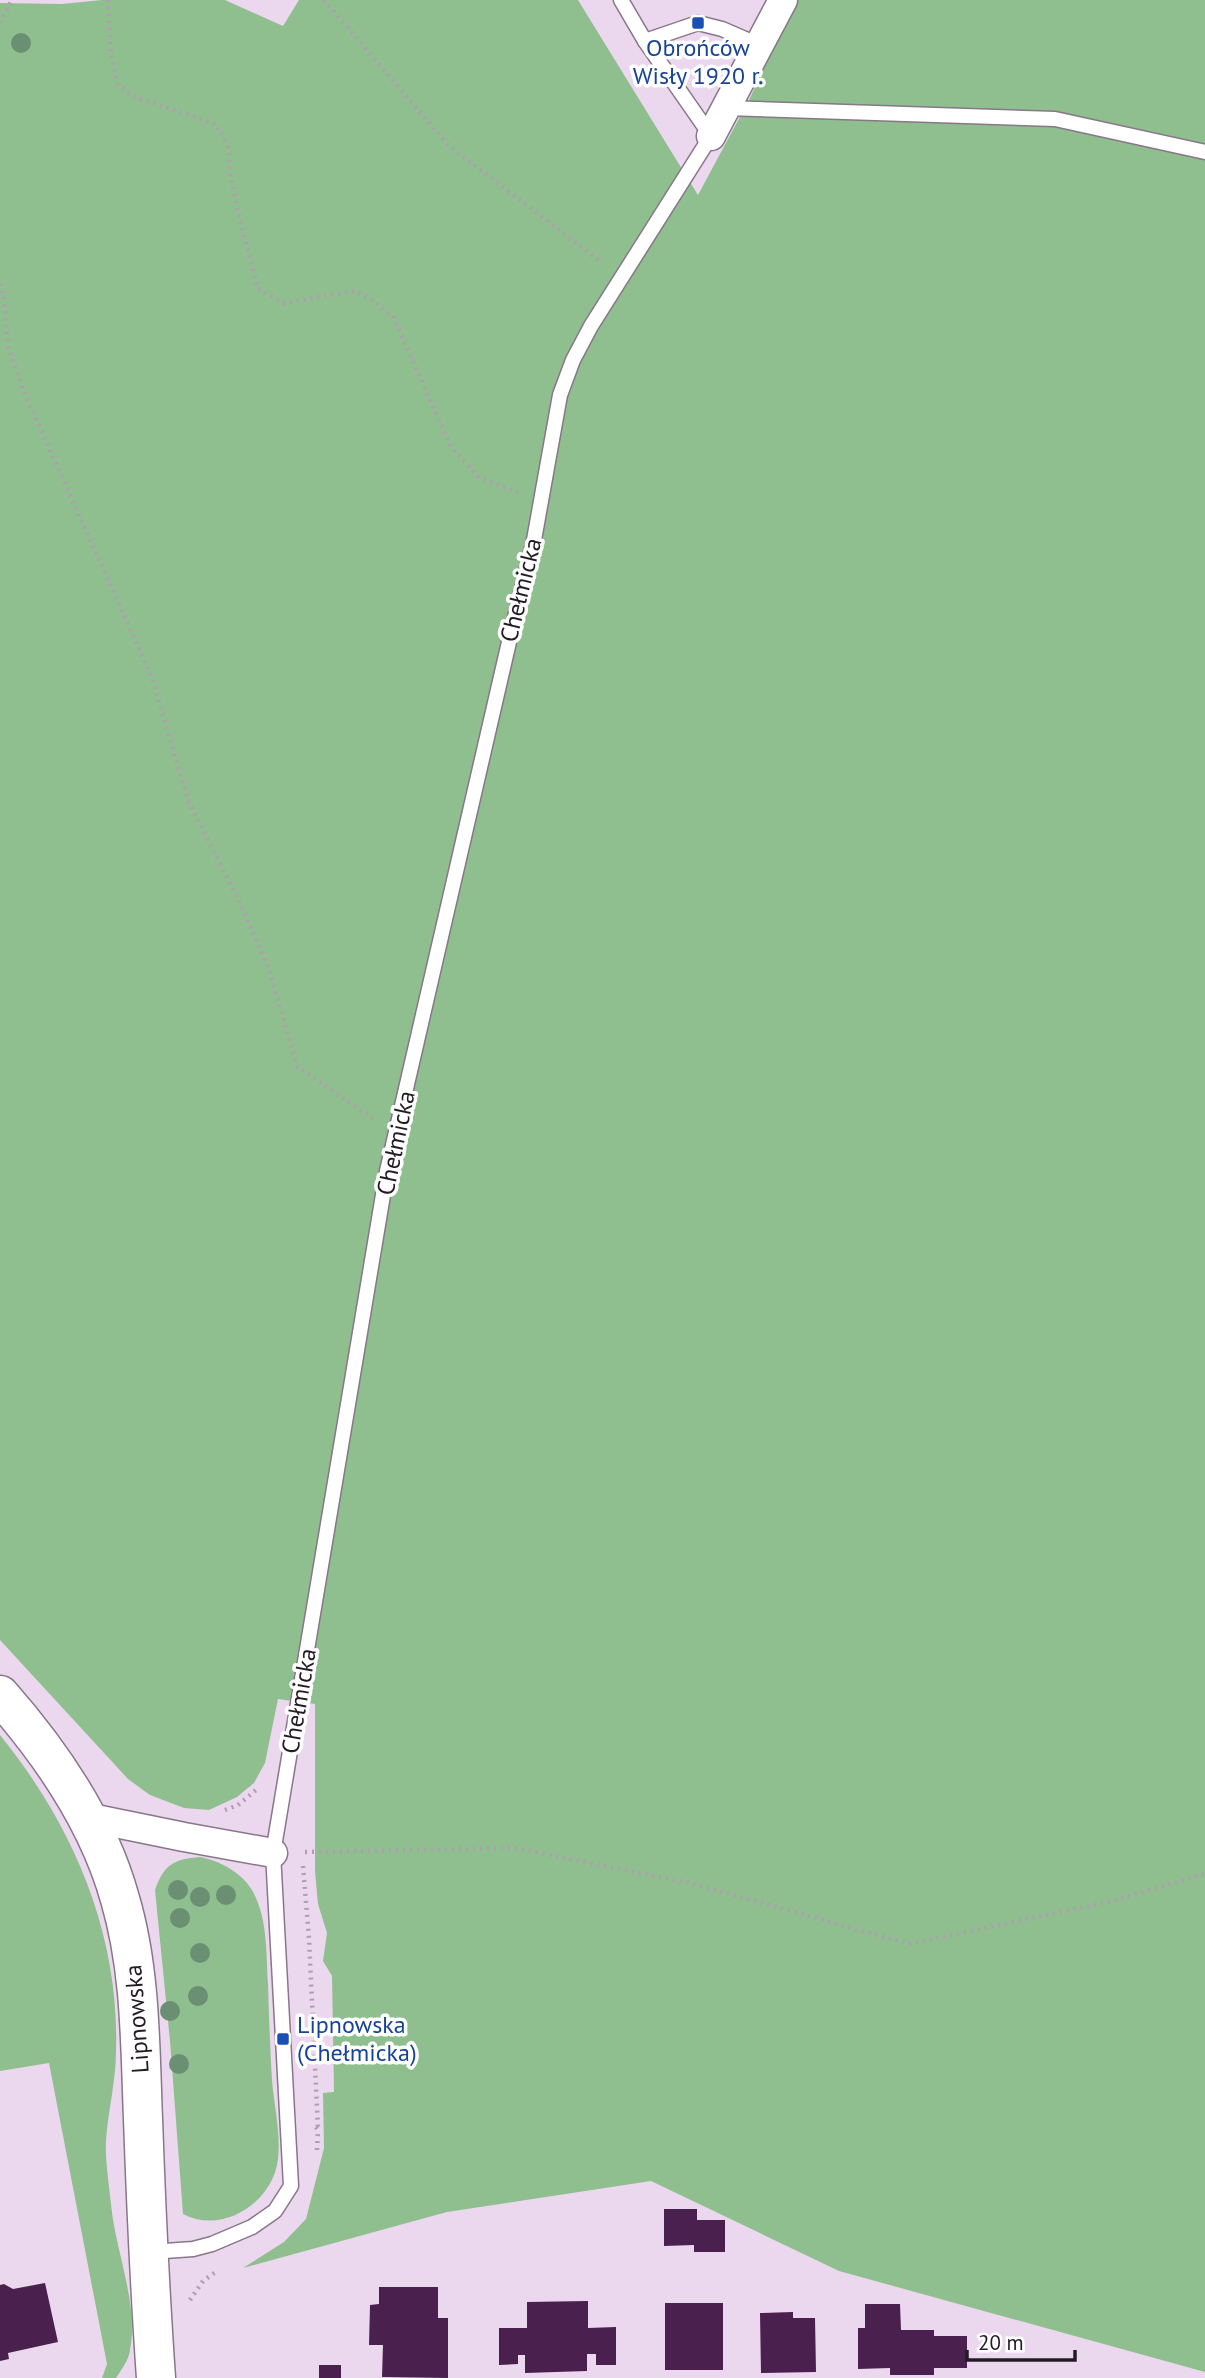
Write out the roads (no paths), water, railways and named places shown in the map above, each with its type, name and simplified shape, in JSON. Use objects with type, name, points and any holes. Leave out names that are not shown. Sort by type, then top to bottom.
[{"type":"main road","name":"Lipnowska","points":[[0,1695],[49,1758],[86,1817],[120,1896],[135,1972],[156,2378]]},
{"type":"street","name":"Chełmicka","points":[[710,136],[783,0]]},
{"type":"street","points":[[86,1817],[273,1853]]},
{"type":"lane","points":[[621,0],[645,41],[710,136]]},
{"type":"lane","points":[[645,41],[698,23],[722,29],[759,45]]},
{"type":"lane","points":[[726,108],[1055,119],[1205,152]]},
{"type":"lane","name":"Chełmicka","points":[[148,2253],[193,2249],[252,2227],[275,2211],[291,2186],[273,1853],[387,1171],[534,540],[560,395],[573,360],[591,326],[710,136]]},
{"type":"place","name":"Obrońców Wisły 1920 r.","points":[[698,23]]},
{"type":"place","name":"Lipnowska (Chełmicka)","points":[[283,2039]]}]
